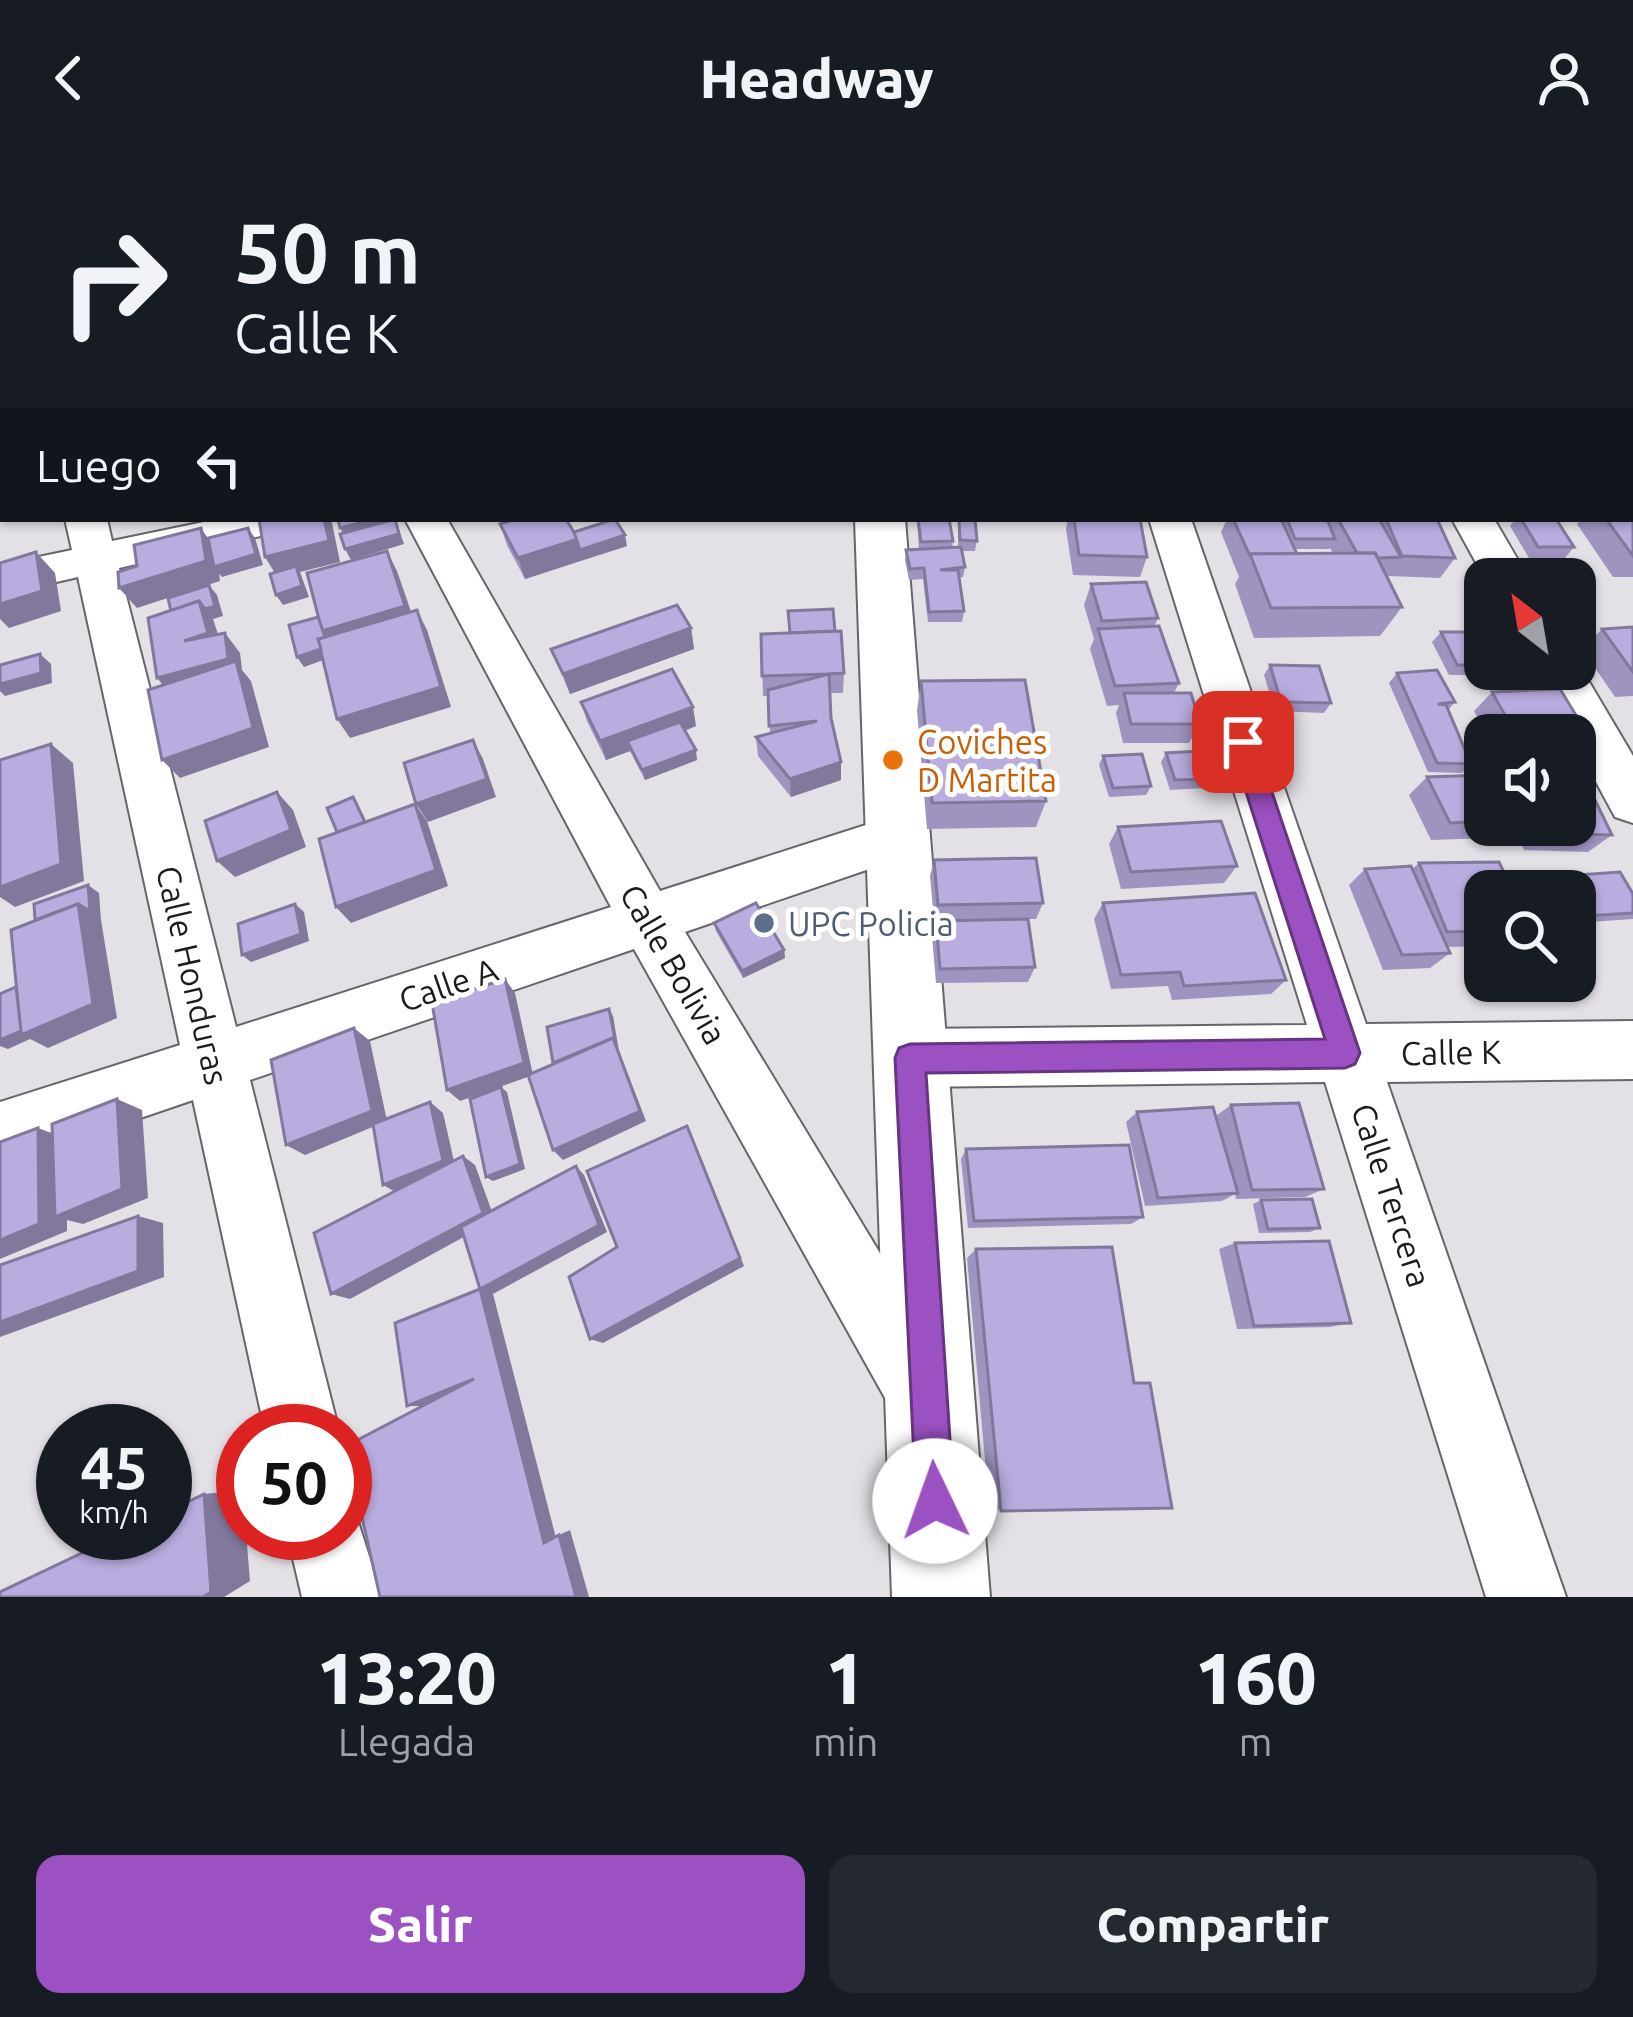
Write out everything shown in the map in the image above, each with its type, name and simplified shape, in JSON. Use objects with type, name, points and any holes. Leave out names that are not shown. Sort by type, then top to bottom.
[{"type":"main road","points":[[880,522],[940,1597]]},
{"type":"street","points":[[0,580],[91,538],[250,522]]},
{"type":"street","name":"Calle Bolivia","points":[[428,522],[645,916],[930,1406]]},
{"type":"street","name":"Calle Tercera","points":[[1171,522],[1526,1597]]},
{"type":"street","points":[[1475,522],[1495,558]]},
{"type":"street","name":"Calle Honduras","points":[[91,538],[295,1404]]},
{"type":"street","points":[[1570,690],[1633,802]]},
{"type":"street","name":"Calle A","points":[[0,1134],[645,916],[897,837]]},
{"type":"street","name":"Calle K","points":[[910,1058],[1633,1050]]},
{"type":"street","points":[[333,1560],[342,1597]]},
{"type":"building","points":[[259,522],[325,522],[329,541],[265,557]]},
{"type":"building","points":[[396,522],[399,534],[345,549],[340,534]]},
{"type":"building","points":[[568,522],[578,539],[518,558],[500,524]]},
{"type":"building","points":[[617,522],[625,535],[580,550],[574,532]]},
{"type":"building","points":[[918,522],[950,522],[953,541],[921,542]]},
{"type":"building","points":[[959,522],[975,522],[977,541],[960,540]]},
{"type":"building","points":[[1074,522],[1141,522],[1147,557],[1079,555]]},
{"type":"building","points":[[1234,522],[1282,522],[1297,554],[1250,554]]},
{"type":"building","points":[[1288,522],[1328,522],[1335,539],[1295,539]]},
{"type":"building","points":[[1340,522],[1381,522],[1401,557],[1378,558],[1375,553],[1357,553]]},
{"type":"building","points":[[1387,522],[1438,522],[1455,558],[1402,556]]},
{"type":"building","points":[[1523,522],[1558,522],[1574,547],[1538,547]]},
{"type":"building","points":[[1608,522],[1633,522],[1633,556]]},
{"type":"building","points":[[201,528],[206,561],[119,588],[118,572],[137,566],[134,545]]},
{"type":"building","points":[[248,528],[256,554],[214,567],[208,538]]},
{"type":"building","points":[[961,547],[965,567],[940,570],[958,570],[964,611],[929,612],[924,568],[910,569],[906,550]]},
{"type":"building","points":[[387,551],[405,606],[322,631],[307,573]]},
{"type":"building","points":[[36,552],[42,591],[0,604],[0,563]]},
{"type":"building","points":[[1375,553],[1402,607],[1271,608],[1250,554]]},
{"type":"building","points":[[296,566],[302,586],[276,595],[270,574]]},
{"type":"building","points":[[1146,582],[1158,618],[1102,621],[1091,584]]},
{"type":"building","points":[[209,585],[215,606],[205,609],[199,601],[171,611],[168,598]]},
{"type":"building","points":[[199,601],[208,633],[184,641],[225,633],[228,659],[157,678],[148,618]]},
{"type":"building","points":[[677,605],[691,628],[563,674],[551,649]]},
{"type":"building","points":[[833,609],[835,631],[790,633],[788,611]]},
{"type":"building","points":[[417,610],[441,687],[337,719],[318,639]]},
{"type":"building","points":[[318,617],[325,637],[318,639],[321,649],[297,657],[289,625]]},
{"type":"building","points":[[1159,626],[1179,683],[1115,686],[1098,629]]},
{"type":"building","points":[[1633,627],[1633,672],[1602,629]]},
{"type":"building","points":[[841,631],[844,673],[762,676],[761,634]]},
{"type":"building","points":[[1441,632],[1464,632],[1464,665],[1457,665]]},
{"type":"building","points":[[40,654],[41,673],[0,684],[0,665]]},
{"type":"building","points":[[236,661],[253,728],[162,760],[148,690]]},
{"type":"building","points":[[1270,665],[1319,666],[1331,703],[1281,702]]},
{"type":"building","points":[[672,669],[693,707],[600,741],[581,702]]},
{"type":"building","points":[[1437,670],[1455,702],[1438,704],[1446,705],[1464,747],[1464,764],[1437,763],[1397,673]]},
{"type":"building","points":[[829,674],[831,718],[841,762],[790,779],[756,737],[817,721],[769,726],[768,690]]},
{"type":"building","points":[[1025,680],[1046,801],[932,803],[921,681]]},
{"type":"building","points":[[1561,690],[1575,714],[1504,714],[1492,692]]},
{"type":"building","points":[[1124,693],[1191,693],[1200,724],[1131,724]]},
{"type":"building","points":[[680,722],[696,750],[642,770],[627,741]]},
{"type":"building","points":[[473,740],[487,779],[416,804],[404,763]]},
{"type":"building","points":[[51,744],[61,864],[0,887],[0,760]]},
{"type":"building","points":[[1201,751],[1211,779],[1175,780],[1166,753]]},
{"type":"building","points":[[1142,754],[1151,786],[1113,788],[1103,756]]},
{"type":"building","points":[[1464,776],[1464,822],[1450,823],[1427,777]]},
{"type":"building","points":[[277,792],[291,830],[217,861],[205,821]]},
{"type":"building","points":[[353,797],[365,822],[337,832],[327,808]]},
{"type":"building","points":[[1596,802],[1612,835],[1596,835]]},
{"type":"building","points":[[415,804],[436,870],[336,907],[319,839]]},
{"type":"building","points":[[1221,821],[1237,866],[1131,872],[1118,827]]},
{"type":"building","points":[[1036,858],[1043,903],[938,905],[934,860]]},
{"type":"building","points":[[1499,862],[1503,870],[1464,870],[1464,932],[1447,932],[1419,863]]},
{"type":"building","points":[[1411,866],[1450,953],[1402,955],[1365,869]]},
{"type":"building","points":[[1620,872],[1633,894],[1633,913],[1596,915],[1596,874]]},
{"type":"building","points":[[88,885],[90,911],[78,904],[35,920],[34,904]]},
{"type":"building","points":[[1255,893],[1286,980],[1184,986],[1180,972],[1121,975],[1103,903]]},
{"type":"building","points":[[756,903],[784,950],[742,971],[714,923]]},
{"type":"building","points":[[78,904],[93,1004],[21,1035],[11,930]]},
{"type":"building","points":[[295,904],[301,934],[242,955],[238,924]]},
{"type":"building","points":[[1028,919],[1035,967],[940,969],[936,921]]},
{"type":"building","points":[[505,979],[524,1063],[447,1090],[432,1003]]},
{"type":"building","points":[[16,987],[21,1031],[0,1040],[0,994]]},
{"type":"building","points":[[609,1009],[616,1044],[613,1038],[553,1063],[547,1027]]},
{"type":"building","points":[[354,1028],[372,1111],[286,1145],[271,1060]]},
{"type":"building","points":[[613,1038],[640,1111],[553,1150],[528,1075]]},
{"type":"building","points":[[501,1087],[520,1164],[486,1177],[470,1099]]},
{"type":"building","points":[[117,1099],[122,1189],[55,1217],[52,1124]]},
{"type":"building","points":[[430,1102],[443,1161],[383,1185],[373,1124]]},
{"type":"building","points":[[1299,1103],[1324,1189],[1252,1190],[1231,1105]]},
{"type":"building","points":[[1213,1107],[1238,1193],[1158,1198],[1137,1112]]},
{"type":"building","points":[[687,1126],[740,1258],[590,1339],[569,1277],[617,1247],[587,1171]]},
{"type":"building","points":[[38,1128],[39,1224],[0,1240],[0,1142]]},
{"type":"building","points":[[1129,1145],[1143,1217],[974,1221],[966,1149]]},
{"type":"building","points":[[463,1156],[483,1213],[331,1294],[314,1233]]},
{"type":"building","points":[[576,1166],[599,1225],[480,1289],[461,1227]]},
{"type":"building","points":[[1312,1199],[1320,1228],[1268,1229],[1261,1200]]},
{"type":"building","points":[[138,1216],[138,1271],[0,1322],[0,1265]]},
{"type":"building","points":[[1329,1241],[1351,1323],[1254,1326],[1235,1243]]},
{"type":"building","points":[[1112,1247],[1134,1383],[1150,1383],[1172,1508],[1001,1511],[976,1249]]},
{"type":"building","points":[[480,1289],[544,1543],[559,1535],[576,1597],[380,1597],[372,1560],[372,1432],[474,1379],[407,1406],[395,1323]]},
{"type":"building","points":[[204,1494],[211,1592],[203,1597],[0,1597],[0,1592],[67,1560],[192,1560],[192,1500]]},
{"type":"place","name":"Coviches D Martita","points":[[893,760]]},
{"type":"place","name":"UPC Policia","points":[[764,923]]},
{"type":"route","points":[[935,1501],[910,1058],[1345,1053],[1243,742]]}]
